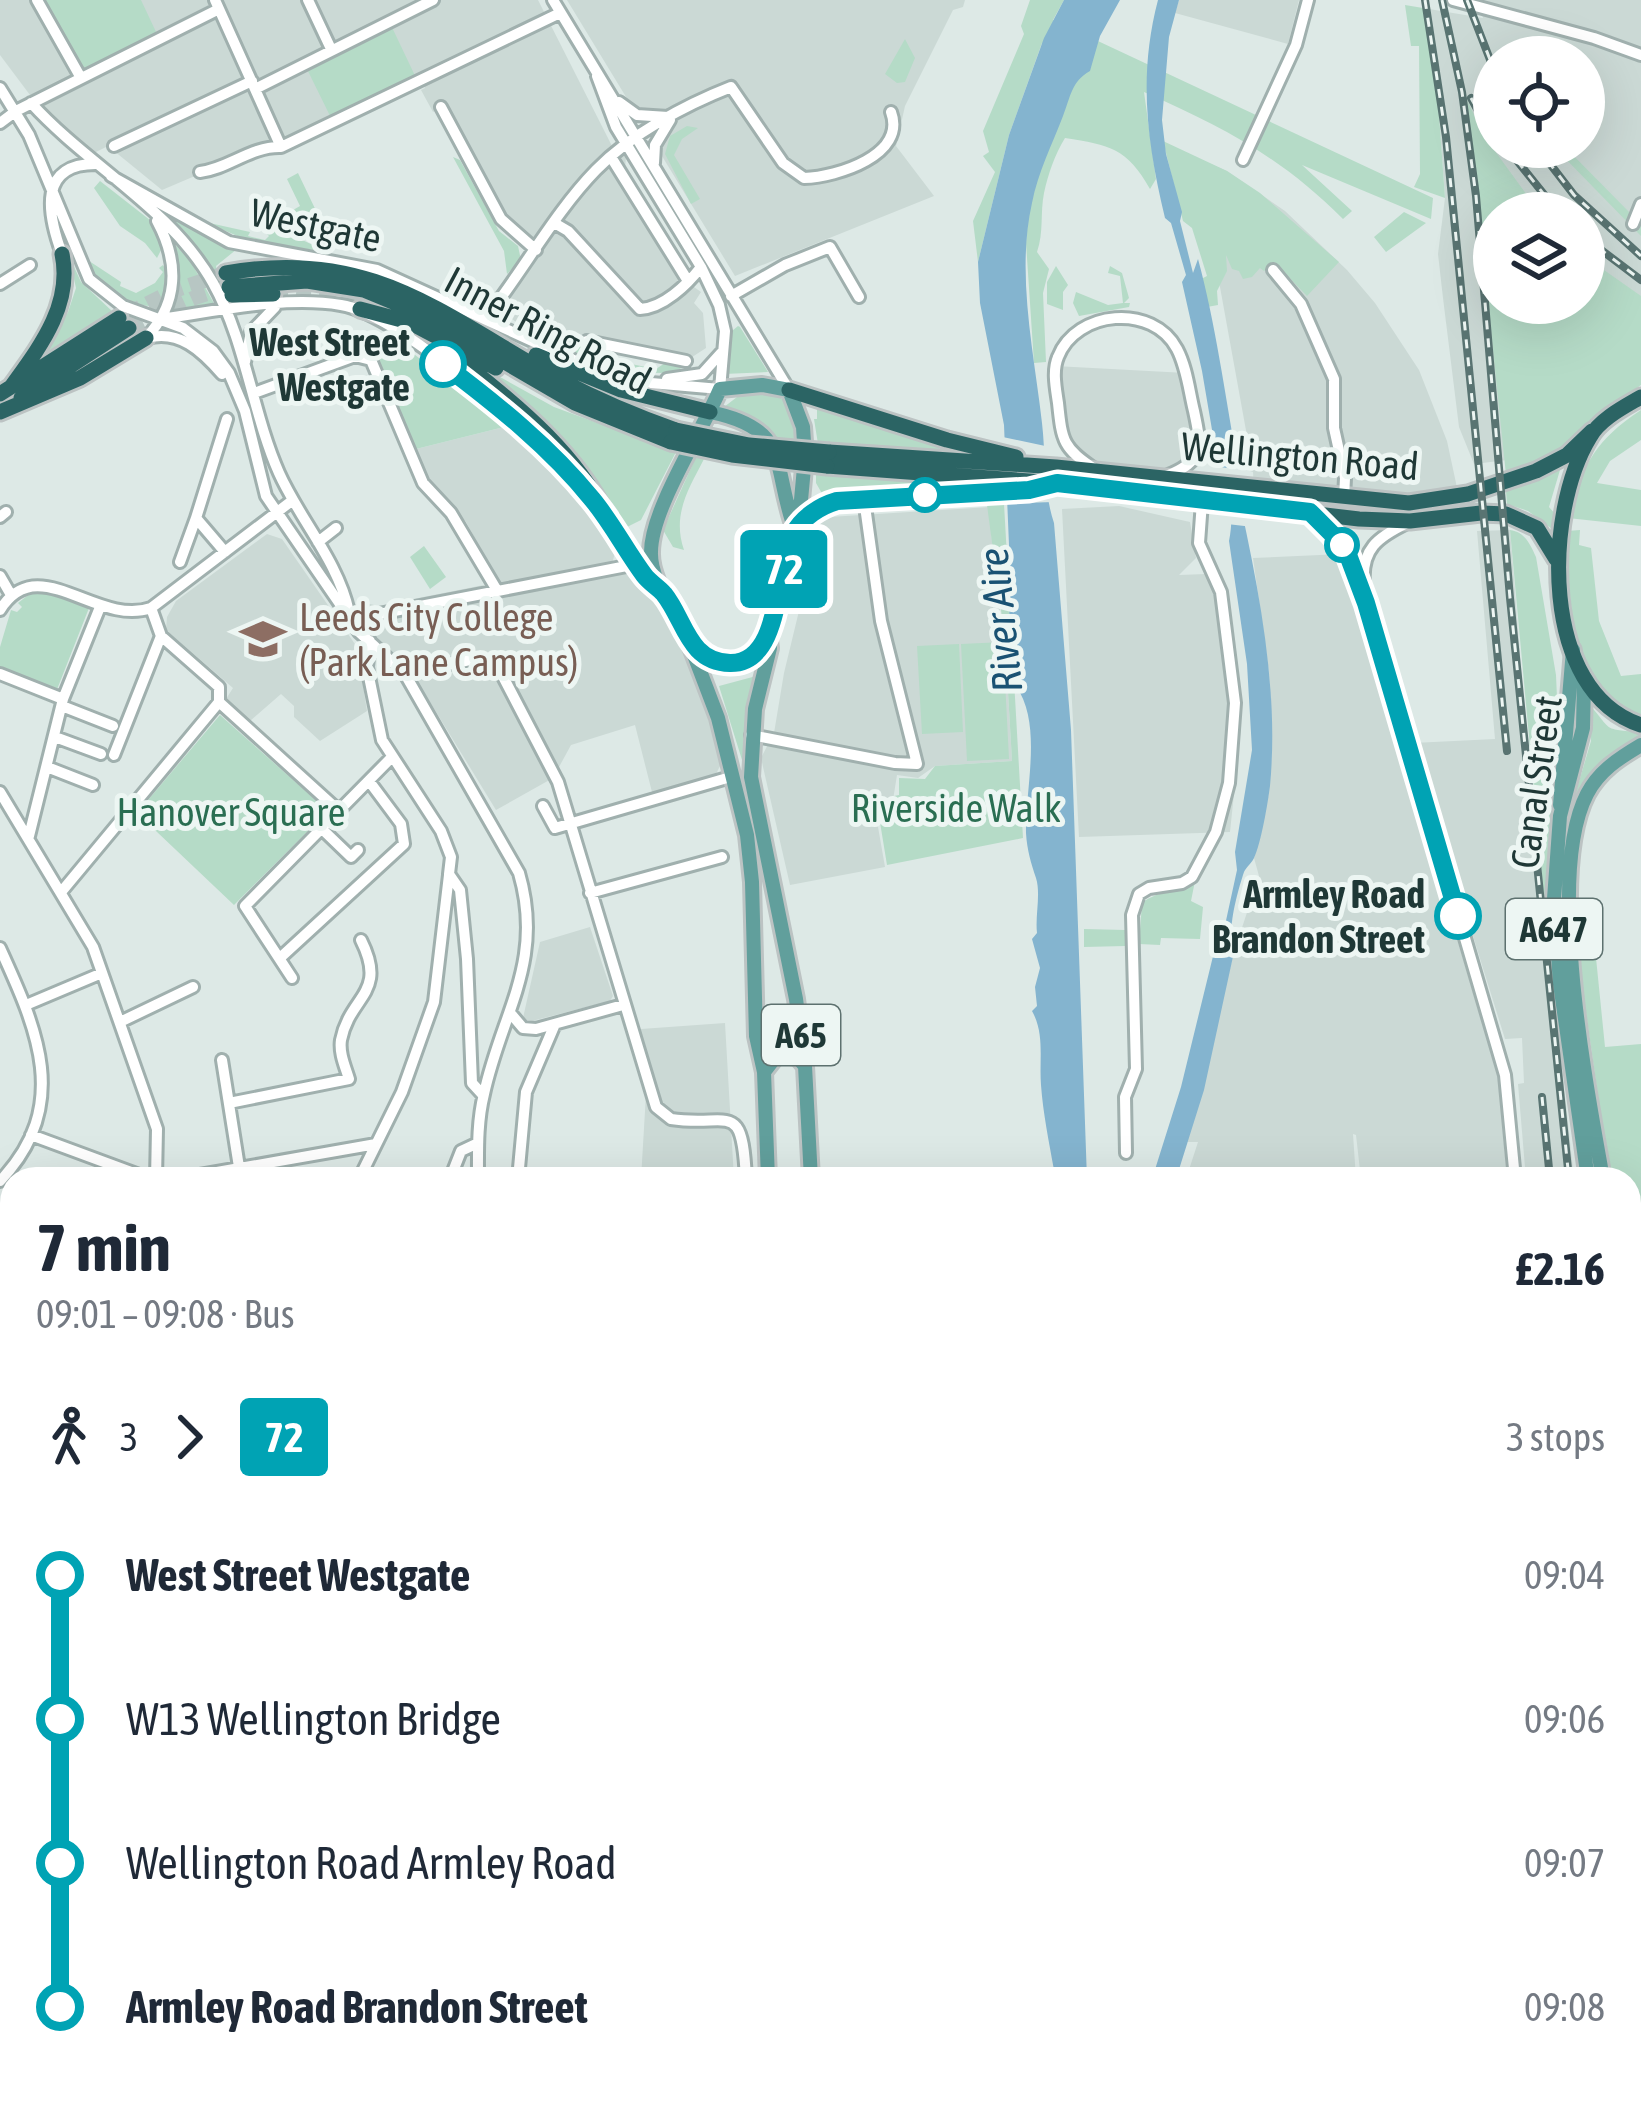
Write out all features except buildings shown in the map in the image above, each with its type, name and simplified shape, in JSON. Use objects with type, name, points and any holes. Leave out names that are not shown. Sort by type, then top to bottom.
[{"type":"highway","points":[[5,390],[56,315],[65,283],[62,254]]},
{"type":"highway","name":"Inner Ring Road","points":[[228,291],[284,266],[343,272],[404,291],[559,379],[673,436]]},
{"type":"highway","name":"Inner Ring Road","points":[[228,291],[307,280],[364,290],[422,314],[616,423],[673,436],[828,459],[1057,475]]},
{"type":"highway","points":[[228,291],[275,300]]},
{"type":"highway","points":[[360,309],[410,322],[506,373],[538,382]]},
{"type":"highway","points":[[0,412],[124,323],[5,390]]},
{"type":"highway","points":[[488,336],[603,384],[710,412]]},
{"type":"highway","points":[[0,412],[80,378],[146,338]]},
{"type":"highway","points":[[469,367],[562,451],[595,492],[608,519]]},
{"type":"highway","points":[[789,390],[991,471]]},
{"type":"highway","name":"Wellington Road","points":[[1057,475],[1099,471],[1409,503],[1468,494],[1555,463],[1641,397]]},
{"type":"highway","points":[[1592,431],[1564,497],[1556,559],[1573,650],[1584,681],[1620,717],[1641,725]]},
{"type":"highway","points":[[792,530],[823,506],[991,471],[1057,475]]},
{"type":"highway","name":"Wellington Road","points":[[1057,475],[1210,502],[1410,521],[1507,514],[1538,528],[1556,559]]},
{"type":"main road","name":"Westgate","points":[[720,389],[762,385],[789,390]]},
{"type":"main road","name":"A65","points":[[720,389],[657,520],[650,551],[663,592],[688,640],[734,776],[748,852],[768,1167]]},
{"type":"main road","name":"A65","points":[[789,390],[803,427],[801,500],[768,634],[770,648],[751,735],[753,792],[776,893],[805,1066],[810,1167]]},
{"type":"main road","name":"A65","points":[[710,412],[740,420],[767,440],[784,475],[792,530]]},
{"type":"main road","points":[[688,640],[714,660],[733,663],[750,656],[768,634]]},
{"type":"main road","name":"A647","points":[[1560,816],[1573,650]]},
{"type":"main road","name":"Canal Street","points":[[1584,681],[1578,757],[1560,816],[1554,936],[1586,1167]]},
{"type":"main road","name":"Canal Street","points":[[1601,1167],[1571,954],[1571,860],[1587,794],[1614,762],[1641,745]]},
{"type":"main road","points":[[764,1072],[771,1059],[787,1053],[805,1066]]},
{"type":"street","points":[[37,0],[81,79]]},
{"type":"street","points":[[308,0],[332,49]]},
{"type":"street","points":[[114,146],[166,127],[332,49],[414,4],[433,0]]},
{"type":"street","points":[[553,0],[610,96],[723,318],[720,389]]},
{"type":"street","points":[[1243,160],[1295,45],[1308,0]]},
{"type":"street","points":[[1454,0],[1641,55]]},
{"type":"street","points":[[0,123],[217,5],[281,147]]},
{"type":"street","points":[[200,172],[263,147],[281,147],[560,13]]},
{"type":"street","points":[[597,76],[607,110],[654,163],[789,390]]},
{"type":"street","points":[[501,310],[495,306],[594,172],[671,117],[731,87],[783,163],[804,178],[844,171],[893,140],[896,131],[891,112]]},
{"type":"street","points":[[0,88],[16,111],[89,279],[124,306],[164,319],[213,351],[236,389],[266,496],[351,617],[405,674],[519,873],[525,897],[524,976],[483,1095],[478,1167]]},
{"type":"street","points":[[610,96],[637,115],[671,117]]},
{"type":"street","points":[[31,103],[152,212],[228,291],[244,364],[278,472],[319,542],[351,617]]},
{"type":"street","points":[[441,107],[501,219],[536,250]]},
{"type":"street","points":[[654,163],[655,145],[671,117]]},
{"type":"street","points":[[881,149],[891,164]]},
{"type":"street","points":[[611,157],[688,281]]},
{"type":"street","points":[[62,254],[51,221],[53,188],[65,169],[97,164]]},
{"type":"street","name":"Westgate","points":[[111,176],[229,242],[377,270],[554,354],[616,375],[720,389]]},
{"type":"street","points":[[1633,224],[1641,204]]},
{"type":"street","points":[[152,212],[167,241],[174,272],[164,319]]},
{"type":"street","points":[[556,224],[568,231],[640,309],[650,309],[676,292],[701,267]]},
{"type":"street","points":[[731,296],[785,265],[830,247],[859,297]]},
{"type":"street","points":[[0,284],[30,265]]},
{"type":"street","points":[[1273,270],[1300,304],[1334,379],[1334,428],[1345,478],[1344,498]]},
{"type":"street","points":[[146,338],[164,319],[228,291]]},
{"type":"street","points":[[244,364],[251,332],[275,300],[360,309],[483,394],[545,448],[608,519],[647,580],[663,592]]},
{"type":"street","points":[[1099,471],[1069,451],[1063,440],[1055,366],[1058,354],[1078,328],[1101,319],[1126,319],[1156,325],[1179,352],[1186,373],[1198,451],[1191,465],[1163,477]]},
{"type":"street","points":[[146,338],[166,335],[187,342],[207,356],[236,389]]},
{"type":"street","points":[[587,341],[686,361]]},
{"type":"street","points":[[616,375],[693,378],[715,364],[724,346]]},
{"type":"street","points":[[254,393],[361,356],[375,364],[423,483],[451,513],[498,592]]},
{"type":"street","points":[[181,562],[226,419]]},
{"type":"street","points":[[751,735],[917,764],[881,621],[864,499]]},
{"type":"street","points":[[0,610],[24,587],[41,586],[123,613],[151,608],[293,500]]},
{"type":"street","points":[[1139,894],[1192,878],[1216,832],[1229,783],[1236,724],[1221,592],[1199,543],[1210,502]]},
{"type":"street","points":[[1310,512],[1348,555],[1366,603],[1505,1075],[1514,1167]]},
{"type":"street","points":[[196,518],[225,552]]},
{"type":"street","points":[[1348,555],[1410,521]]},
{"type":"street","points":[[319,542],[336,528]]},
{"type":"street","points":[[1366,603],[1364,563],[1370,547]]},
{"type":"street","points":[[351,617],[637,564]]},
{"type":"street","points":[[0,576],[11,595]]},
{"type":"street","points":[[29,836],[62,703],[100,607]]},
{"type":"street","points":[[62,891],[219,701],[219,687],[161,636],[151,608]]},
{"type":"street","points":[[55,737],[108,755],[161,636]]},
{"type":"street","points":[[365,1167],[402,1092],[434,1002],[451,856],[442,831],[392,758],[376,724],[366,654],[370,640]]},
{"type":"street","points":[[405,674],[478,658],[498,667],[558,782],[656,1107],[671,1119],[730,1120],[743,1138],[745,1167]]},
{"type":"street","points":[[0,674],[113,726]]},
{"type":"street","points":[[219,701],[339,811]]},
{"type":"street","points":[[292,978],[245,906],[392,758]]},
{"type":"street","points":[[47,767],[93,785]]},
{"type":"street","points":[[543,806],[555,827],[734,776]]},
{"type":"street","points":[[280,956],[404,844],[401,824],[369,781]]},
{"type":"street","points":[[0,792],[62,891],[103,973],[157,1129],[154,1167]]},
{"type":"street","points":[[322,829],[351,857],[358,850]]},
{"type":"street","points":[[590,893],[722,856]]},
{"type":"street","points":[[449,874],[460,890],[472,1083],[483,1095]]},
{"type":"street","points":[[1127,881],[1139,894]]},
{"type":"street","points":[[1126,1153],[1125,1097],[1136,1069],[1132,915],[1139,894]]},
{"type":"street","points":[[229,1103],[354,1078],[341,1042],[370,987],[372,969],[359,939]]},
{"type":"street","points":[[0,948],[40,1046],[44,1081],[31,1135],[12,1167]]},
{"type":"street","points":[[26,1005],[103,973]]},
{"type":"street","points":[[120,1022],[193,987]]},
{"type":"street","points":[[340,1002],[355,1011]]},
{"type":"street","points":[[512,1016],[529,1030],[623,1005]]},
{"type":"street","points":[[519,1167],[526,1092],[555,1024]]},
{"type":"street","points":[[222,1060],[239,1167],[376,1144]]},
{"type":"street","points":[[31,1135],[120,1167]]},
{"type":"street","points":[[455,1167],[461,1151],[478,1143]]},
{"type":"shaded area","points":[[0,0],[538,0],[613,148],[627,145],[625,169],[689,270],[687,282],[701,292],[694,303],[703,313],[706,348],[686,361],[520,325],[495,306],[536,250],[509,230],[440,108],[433,112],[421,80],[281,147],[263,147],[162,190],[108,146],[96,152],[98,160],[35,105],[41,98],[30,95],[0,55]]},
{"type":"shaded area","points":[[567,0],[965,0],[963,7],[953,10],[905,106],[896,146],[934,196],[735,276]]},
{"type":"shaded area","points":[[1179,0],[1299,0],[1288,44],[1175,13]]},
{"type":"shaded area","points":[[1478,0],[1641,0],[1641,332],[1605,304],[1605,192],[1473,192],[1473,324],[1496,324],[1507,460],[1474,464],[1459,427],[1438,254],[1445,198],[1438,101],[1423,8],[1483,18]]},
{"type":"shaded area","points":[[1187,154],[1227,171],[1285,211],[1375,303],[1419,370],[1447,441],[1459,497],[1438,502],[1254,487],[1253,472],[1247,470],[1249,447],[1220,287]]},
{"type":"shaded area","points":[[1055,366],[1186,373],[1198,451],[1163,477],[1099,471],[1069,451]]},
{"type":"shaded area","points":[[508,426],[578,497],[616,550],[612,563],[644,579],[696,676],[725,756],[714,778],[652,792],[635,725],[571,745],[553,778],[496,810],[408,666],[367,629],[358,601],[378,606],[499,582],[466,522],[433,487],[416,449]]},
{"type":"shaded area","points":[[1119,506],[1190,522],[1196,558],[1179,575],[1206,574],[1212,584],[1227,588],[1241,727],[1230,832],[1079,837],[1062,509]]},
{"type":"shaded area","points":[[990,507],[1012,761],[935,766],[918,778],[897,775],[893,800],[874,804],[885,867],[790,885],[761,758],[774,733],[820,524],[829,517]]},
{"type":"shaded area","points":[[1510,530],[1526,730],[1573,1167],[1525,1167],[1518,1084],[1524,1083],[1522,1038],[1505,1039],[1413,743],[1495,739],[1477,531]]},
{"type":"shaded area","name":"Leeds City College (Park Lane Campus)","points":[[267,534],[282,539],[357,647],[367,711],[320,741],[294,717],[294,706],[281,694],[250,721],[226,699],[233,688],[166,630],[176,601]]},
{"type":"shaded area","points":[[1342,554],[1498,1076],[1506,1167],[1360,1167],[1353,1134],[1355,1167],[1190,1167],[1198,1142],[1187,1142],[1234,952],[1259,876],[1254,858],[1269,793],[1269,672],[1253,558]]},
{"type":"shaded area","points":[[590,927],[613,996],[610,1001],[528,1022],[523,1018],[540,942]]},
{"type":"shaded area","points":[[725,1023],[733,1167],[642,1167],[646,1094],[627,1030]]},
{"type":"green space","points":[[44,0],[141,0],[157,34],[84,70]]},
{"type":"green space","points":[[1030,0],[1064,0],[1053,20],[1433,198],[1431,219],[1302,165],[1352,211],[1343,219],[1250,145],[1144,92],[1156,179],[1150,189],[1125,157],[1106,146],[1065,138],[1055,157],[1044,193],[1037,252],[1049,269],[1043,293],[1046,362],[1034,363],[1026,243],[1042,43],[1009,135],[978,262],[973,221],[995,172],[983,156],[989,152],[983,131],[1024,34],[1021,26]]},
{"type":"green space","points":[[1405,5],[1423,8],[1438,101],[1445,198],[1414,187],[1420,174],[1419,46],[1411,46]]},
{"type":"green space","points":[[389,21],[418,82],[334,124],[304,63]]},
{"type":"green space","points":[[905,39],[915,58],[905,82],[897,83],[885,74]]},
{"type":"green space","points":[[1467,100],[1473,113],[1473,158]]},
{"type":"green space","points":[[687,126],[698,128],[682,139],[674,155],[700,199],[691,204],[665,154],[670,136]]},
{"type":"green space","points":[[1163,141],[1227,171],[1260,193],[1339,262],[1307,296],[1274,262],[1243,279],[1226,255],[1218,305],[1207,307],[1201,279],[1207,276],[1192,228],[1183,221]]},
{"type":"green space","points":[[453,157],[460,160],[499,231],[518,246],[521,260],[507,274],[504,251]]},
{"type":"green space","points":[[1474,168],[1507,168],[1525,192],[1477,192]]},
{"type":"green space","points":[[1575,168],[1586,168],[1630,213],[1629,221],[1641,222],[1641,236],[1605,199],[1605,192],[1598,192]]},
{"type":"green space","points":[[298,173],[330,240],[274,221],[300,206],[287,179]]},
{"type":"green space","points":[[100,181],[155,224],[151,226],[164,244],[157,258],[120,226],[94,188]]},
{"type":"green space","points":[[1404,212],[1426,223],[1386,252],[1374,237]]},
{"type":"green space","points":[[167,214],[237,249],[216,266],[222,289]]},
{"type":"green space","points":[[205,222],[265,240],[268,224],[328,252],[249,241]]},
{"type":"green space","points":[[171,240],[191,262],[216,307],[172,310],[178,275]]},
{"type":"green space","points":[[69,256],[81,282],[113,312],[45,353],[76,288]]},
{"type":"green space","points":[[83,257],[136,293],[155,283],[163,265],[169,275],[165,297],[156,306],[122,298],[103,285]]},
{"type":"green space","points":[[1056,266],[1068,285],[1063,310],[1047,304],[1047,282]]},
{"type":"green space","points":[[1110,266],[1122,273],[1129,298],[1124,303],[1130,303],[1129,307],[1079,316],[1073,303],[1076,292],[1108,305],[1123,303],[1120,276],[1108,273]]},
{"type":"green space","points":[[1605,271],[1641,296],[1641,385],[1553,455],[1506,475],[1490,324],[1605,324]]},
{"type":"green space","points":[[738,326],[768,372],[724,374],[732,331]]},
{"type":"green space","points":[[385,332],[508,426],[416,449],[375,355]]},
{"type":"green space","points":[[523,332],[593,349],[601,358],[656,369],[668,361],[680,364],[681,372],[620,368]]},
{"type":"green space","points":[[473,362],[554,407],[676,452],[641,520],[619,531],[619,512],[581,462]]},
{"type":"green space","points":[[765,391],[787,403],[800,441],[775,440],[753,419],[724,407],[741,394]]},
{"type":"green space","points":[[817,406],[938,443],[940,453],[818,444]]},
{"type":"green space","points":[[1641,410],[1641,440],[1610,461],[1597,483],[1641,490],[1641,526],[1568,518],[1592,456]]},
{"type":"green space","points":[[696,457],[704,459],[681,514],[684,550],[673,547],[663,530]]},
{"type":"green space","points":[[1560,470],[1549,507],[1556,515],[1555,531],[1528,511],[1507,504],[1506,491]]},
{"type":"green space","points":[[816,474],[984,486],[837,492],[824,497]]},
{"type":"green space","name":"Riverside Walk","points":[[1004,504],[1023,838],[887,865],[877,804],[894,801],[899,795],[899,778],[925,779],[935,766],[1012,761],[1005,640],[987,505]]},
{"type":"green space","points":[[1510,530],[1523,536],[1536,557],[1556,675],[1558,721],[1545,910]]},
{"type":"green space","points":[[1580,530],[1579,545],[1591,548],[1599,621],[1621,676],[1641,674],[1641,717],[1606,694],[1583,659],[1571,604],[1567,547],[1567,531]]},
{"type":"green space","points":[[424,546],[446,577],[430,589],[410,557]]},
{"type":"green space","points":[[48,591],[89,608],[56,692],[0,669],[0,647],[11,610],[17,612],[22,607],[18,603],[32,592]]},
{"type":"green space","points":[[1003,642],[1009,759],[967,761],[961,644]]},
{"type":"green space","points":[[959,644],[963,732],[922,734],[917,646]]},
{"type":"green space","points":[[760,675],[747,776],[719,686]]},
{"type":"green space","points":[[1589,704],[1610,727],[1641,733],[1641,739],[1602,764],[1576,803],[1591,741]]},
{"type":"green space","name":"Hanover Square","points":[[220,715],[328,811],[234,905],[137,813]]},
{"type":"green space","points":[[1195,881],[1191,901],[1203,907],[1200,939],[1161,938],[1160,945],[1139,944],[1142,903]]},
{"type":"green space","points":[[1084,929],[1125,930],[1125,946],[1084,947]]},
{"type":"green space","points":[[1594,938],[1605,1047],[1641,1044],[1641,1167],[1608,1167],[1578,957],[1583,944]]},
{"type":"water","name":"River Aire","points":[[1064,0],[1120,0],[1100,36],[1090,71],[1072,90],[1042,169],[1032,203],[1026,257],[1071,730],[1087,1167],[1054,1167],[1042,1096],[1040,1038],[1032,1011],[1037,1006],[1040,968],[1032,939],[1037,933],[1037,884],[1026,833],[1031,738],[1016,686],[1006,575],[1010,569],[1004,425],[980,303],[978,262],[1009,135],[1044,38]]},
{"type":"water","points":[[1158,0],[1179,0],[1169,37],[1162,120],[1166,154],[1193,273],[1198,259],[1210,307],[1237,461],[1233,470],[1264,627],[1272,706],[1270,786],[1262,833],[1236,902],[1231,934],[1234,952],[1204,1090],[1180,1167],[1156,1167],[1216,944],[1222,939],[1237,870],[1235,852],[1252,750],[1247,664],[1229,541],[1229,487],[1217,459],[1182,282],[1186,275],[1171,223],[1165,218],[1150,136],[1147,83]]},
{"type":"pier","points":[[998,436],[1050,447],[1053,502],[998,504]]},
{"type":"pier","points":[[1215,466],[1239,470],[1253,527],[1227,524]]},
{"type":"tunnel","points":[[127,314],[173,291],[226,273]]},
{"type":"tunnel","points":[[129,328],[226,287]]},
{"type":"tunnel","points":[[273,294],[332,298],[374,309]]},
{"type":"tunnel","points":[[422,335],[469,367]]},
{"type":"railway","points":[[1425,0],[1446,137],[1507,751]]},
{"type":"railway","points":[[1442,0],[1462,92],[1476,196],[1510,598],[1568,1167]]},
{"type":"railway","points":[[1467,0],[1481,36]]},
{"type":"railway","points":[[1471,98],[1473,102]]},
{"type":"railway","points":[[1523,168],[1542,192]]},
{"type":"railway","points":[[1553,168],[1574,195],[1641,256]]},
{"type":"railway","points":[[1605,253],[1641,280]]},
{"type":"railway","points":[[1542,1097],[1549,1167]]},
{"type":"bus line","name":"72","points":[[443,364],[483,394],[574,478],[608,519],[647,580],[663,592],[688,640],[709,658],[723,662],[743,662],[758,649],[768,634],[790,536],[813,512],[837,501],[1029,490],[1057,483],[1310,512],[1343,546],[1366,603],[1458,916]]},
{"type":"place","name":"West Street Westgate","points":[[443,364]]},
{"type":"place","name":"Leeds City College (Park Lane Campus)","points":[[263,639]]},
{"type":"place","name":"Armley Road Brandon Street","points":[[1458,916]]}]
